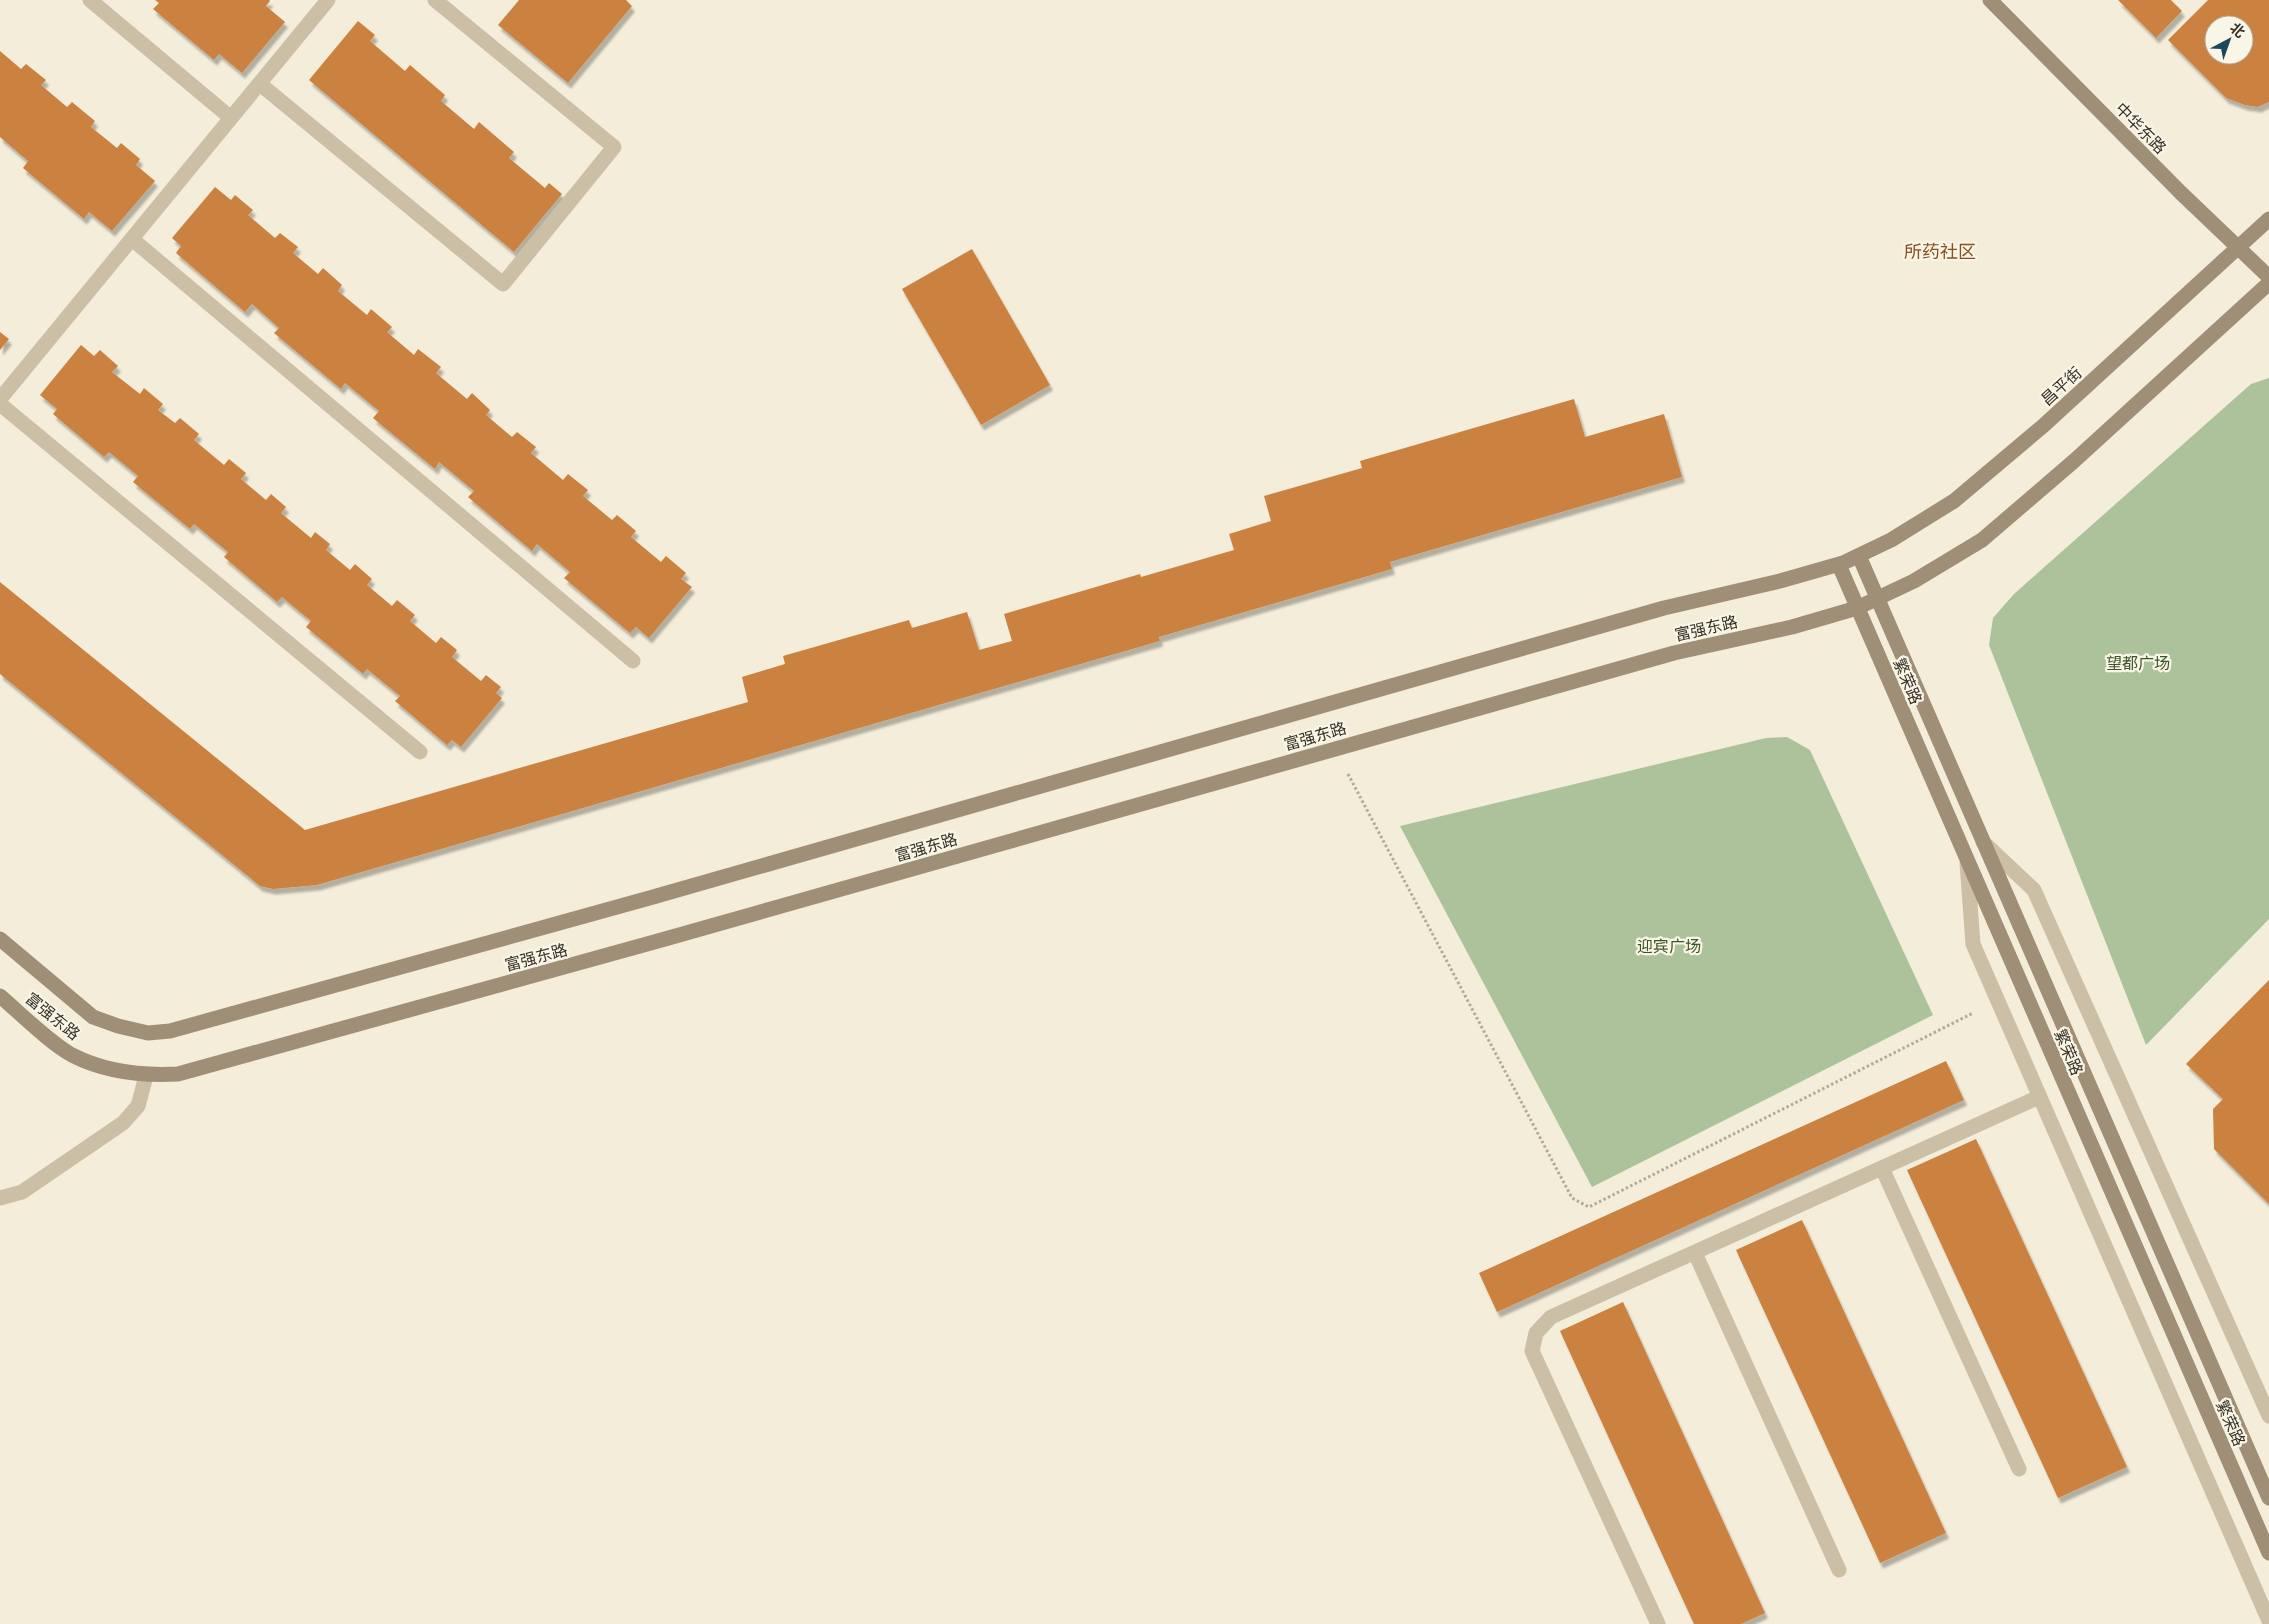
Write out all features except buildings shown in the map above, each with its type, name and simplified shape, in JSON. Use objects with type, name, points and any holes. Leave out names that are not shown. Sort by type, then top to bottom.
[{"type":"main road","name":"中华东路","points":[[1990,0],[2181,193],[2269,277]]},
{"type":"main road","name":"昌平街","points":[[1859,556],[1891,540],[1954,501],[2043,426],[2269,219]]},
{"type":"main road","points":[[1877,598],[1914,581],[1982,540],[2074,461],[2269,283]]},
{"type":"main road","name":"富强东路","points":[[0,939],[93,1017],[118,1026],[148,1032],[170,1031],[663,894],[1664,608],[1839,565],[1859,556]]},
{"type":"main road","name":"繁荣路","points":[[1859,556],[2269,1498]]},
{"type":"main road","name":"繁荣路","points":[[1839,565],[2269,1553]]},
{"type":"main road","name":"富强东路","points":[[0,996],[71,1055],[105,1068],[146,1076],[178,1074],[656,942],[1674,653],[1792,627],[1857,608],[1877,598]]},
{"type":"street","points":[[90,0],[231,118]]},
{"type":"street","points":[[0,399],[328,0]]},
{"type":"street","points":[[260,84],[502,284],[614,147],[436,0]]},
{"type":"street","points":[[132,239],[633,660]]},
{"type":"street","points":[[0,404],[420,752]]},
{"type":"street","points":[[1983,842],[2034,890],[2269,1416]]},
{"type":"street","points":[[1967,861],[1973,944],[2269,1621]]},
{"type":"street","points":[[0,1198],[22,1192],[123,1123],[138,1106],[146,1076]]},
{"type":"street","points":[[1658,1624],[1532,1351],[1536,1333],[1551,1317],[2039,1097]]},
{"type":"street","points":[[1882,1168],[2019,1470]]},
{"type":"street","points":[[1695,1253],[1839,1570]]},
{"type":"path","points":[[1335,749],[1572,1198],[1588,1207],[1997,1000]]},
{"type":"green space","name":"望都广场","points":[[2269,378],[2269,919],[2146,1045],[1989,645],[1993,618],[2014,594],[2251,384]]},
{"type":"green space","name":"迎宾广场","points":[[1787,737],[1810,750],[1933,1015],[1592,1187],[1400,826],[1766,738]]},
{"type":"district","name":"所药社区","points":[[1940,252]]}]
